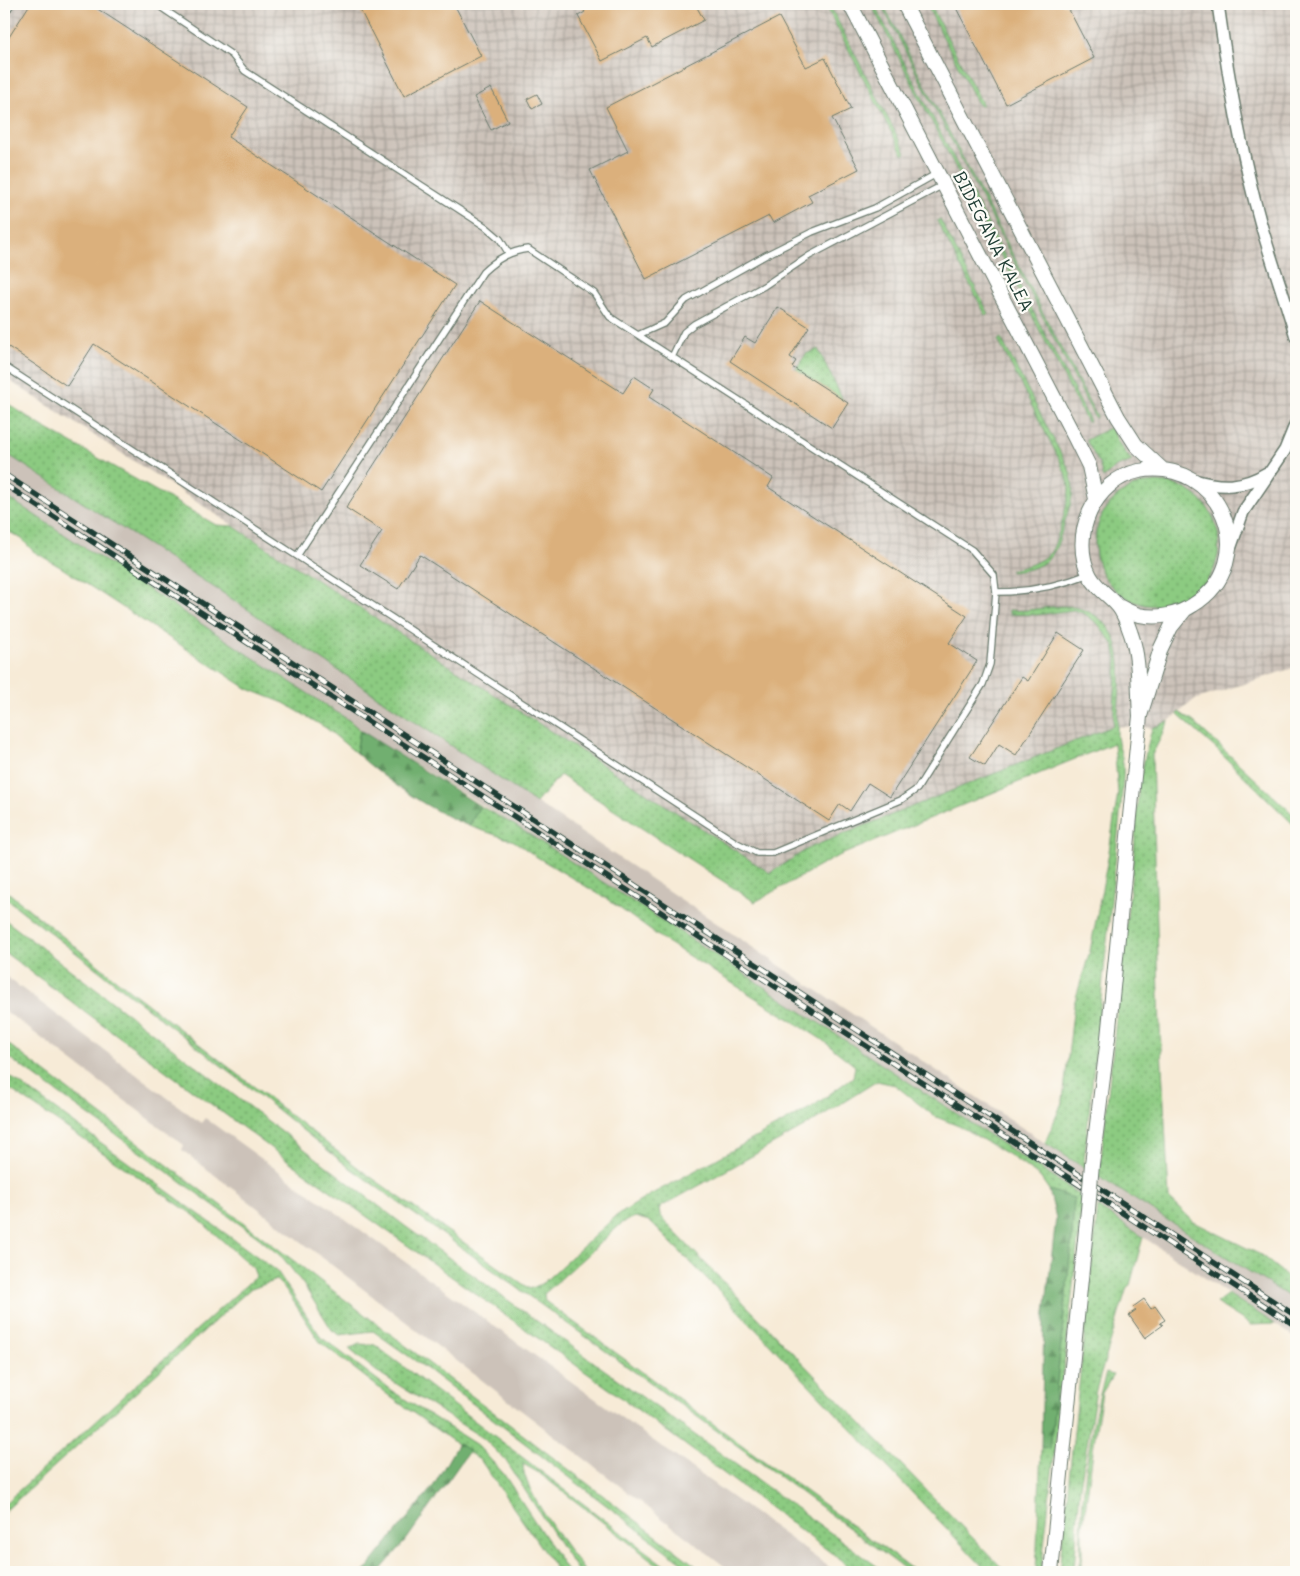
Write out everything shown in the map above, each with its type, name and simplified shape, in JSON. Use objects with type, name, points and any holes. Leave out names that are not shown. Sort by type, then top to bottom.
[{"type":"street","name":"BIDEGANA KALEA","points":[[850,4],[1089,466],[1096,500]]},
{"type":"street","name":"BIDEGANA KALEA","points":[[904,4],[1118,417],[1136,445],[1163,470]]},
{"type":"street","points":[[1218,4],[1234,107],[1248,172],[1274,268],[1296,337]]},
{"type":"street","points":[[1271,471],[1254,481],[1234,486],[1215,486],[1163,470],[1138,472],[1115,482],[1096,500],[1087,517],[1083,536],[1084,555],[1089,574],[1097,586],[1118,606],[1139,615],[1162,616],[1184,611],[1206,598],[1221,577],[1243,512],[1286,450],[1296,423]]},
{"type":"street","points":[[1192,479],[1206,489],[1218,503],[1225,518],[1229,535],[1229,553]]},
{"type":"street","points":[[1051,1572],[1140,716],[1136,653],[1131,634],[1118,606]]},
{"type":"street","points":[[1140,716],[1161,648],[1171,627],[1184,611]]},
{"type":"lane","points":[[4,15],[11,4]]},
{"type":"lane","points":[[156,4],[232,55],[245,71],[486,227],[500,239],[508,254]]},
{"type":"lane","points":[[638,335],[665,323],[686,300],[766,255],[812,232],[875,208],[941,179]]},
{"type":"lane","points":[[672,357],[684,332],[705,317],[764,286],[809,256],[941,179]]},
{"type":"lane","points":[[4,366],[737,843],[757,853],[774,853],[814,838],[901,800],[917,789],[983,684],[990,664],[996,592],[994,575],[972,550],[610,317],[594,292],[528,248],[498,259],[484,272],[297,556]]},
{"type":"lane","points":[[996,592],[1046,588],[1089,574]]},
{"type":"shaded area","points":[[4,4],[1296,4],[1296,667],[1194,700],[1169,721],[1152,728],[1113,726],[809,848],[770,873],[4,377]]},
{"type":"shaded area","points":[[4,452],[229,597],[1045,1143],[1296,1301],[1296,1338],[711,952],[516,826],[360,730],[350,721],[4,495]]},
{"type":"shaded area","points":[[4,975],[201,1123],[205,1118],[836,1572],[732,1572],[182,1150],[184,1145],[4,1010]]},
{"type":"green space","points":[[825,4],[829,4],[906,153],[903,155]]},
{"type":"green space","points":[[871,4],[874,4],[1090,421],[1087,422]]},
{"type":"green space","points":[[881,4],[883,4],[1097,417],[1095,418]]},
{"type":"green space","points":[[926,4],[930,4],[983,105],[979,106]]},
{"type":"green space","points":[[940,219],[989,314],[986,316],[937,221]]},
{"type":"green space","points":[[1001,338],[1069,469],[1073,488],[1059,541],[1050,557],[1036,567],[1011,572],[1011,570],[1037,562],[1053,549],[1062,523],[1069,486],[1060,461],[998,340]]},
{"type":"green space","points":[[818,349],[843,400],[796,369],[806,354]]},
{"type":"green space","points":[[4,401],[40,425],[216,525],[233,526],[770,873],[809,848],[1113,726],[1117,659],[1114,645],[1098,624],[1085,614],[1074,610],[1037,615],[1009,614],[1009,610],[1017,611],[1070,606],[1096,616],[1109,628],[1116,642],[1120,658],[1117,734],[1123,774],[1084,1162],[1100,1169],[1134,852],[1139,781],[1152,728],[1169,721],[1152,755],[1160,1028],[1169,1198],[1194,1222],[1261,1255],[1296,1284],[1296,1301],[1045,1143],[1063,1100],[1074,1004],[1090,951],[1108,858],[1118,793],[1114,743],[836,857],[755,902],[560,775],[536,803],[229,597],[4,452]]},
{"type":"green space","points":[[1111,427],[1120,446],[1132,461],[1116,467],[1103,478],[1099,463],[1086,440]]},
{"type":"green space","points":[[1157,482],[1181,487],[1192,492],[1201,500],[1209,509],[1214,520],[1219,544],[1214,568],[1209,579],[1201,588],[1192,596],[1181,601],[1157,606],[1133,601],[1122,596],[1113,588],[1105,579],[1100,568],[1095,544],[1100,520],[1105,509],[1113,500],[1122,492],[1133,487]]},
{"type":"green space","points":[[4,495],[350,721],[360,730],[356,753],[326,728],[284,703],[248,689],[33,551],[22,539],[4,529]]},
{"type":"green space","points":[[1179,712],[1194,722],[1296,817],[1296,827],[1214,747],[1177,714]]},
{"type":"green space","points":[[360,730],[480,806],[469,826],[424,804],[356,753]]},
{"type":"green space","points":[[480,806],[516,826],[711,952],[1083,1197],[1041,1572],[1036,1572],[1041,1447],[1050,1448],[1072,1237],[1074,1199],[1049,1190],[1040,1177],[1009,1155],[961,1127],[934,1116],[895,1085],[877,1081],[804,1127],[659,1208],[660,1215],[670,1227],[1006,1572],[988,1572],[721,1293],[649,1221],[635,1217],[622,1223],[544,1294],[545,1301],[916,1572],[909,1572],[731,1441],[346,1165],[240,1080],[4,897],[4,889],[118,981],[365,1173],[530,1289],[543,1283],[616,1216],[650,1195],[812,1107],[853,1077],[855,1066],[821,1039],[665,941],[607,899],[514,841],[469,826]]},
{"type":"green space","points":[[4,919],[405,1226],[885,1572],[857,1572],[615,1393],[283,1157],[4,952]]},
{"type":"green space","points":[[4,1041],[704,1572],[694,1572],[427,1369],[373,1331],[340,1335],[332,1330],[303,1284],[283,1258],[259,1238],[4,1054]]},
{"type":"green space","points":[[4,1072],[277,1271],[321,1337],[392,1391],[477,1445],[503,1473],[568,1572],[558,1572],[481,1461],[392,1398],[320,1342],[286,1290],[276,1280],[249,1290],[4,1512],[4,1504],[256,1276],[253,1268],[195,1216],[4,1085]]},
{"type":"green space","points":[[1049,1190],[1074,1198],[1072,1237],[1050,1449],[1041,1447],[1044,1321],[1056,1218]]},
{"type":"green space","points":[[1098,1207],[1143,1237],[1130,1285],[1127,1287],[1096,1390],[1080,1487],[1074,1572],[1059,1572]]},
{"type":"green space","points":[[1228,1294],[1275,1324],[1251,1325],[1216,1303]]},
{"type":"green space","points":[[359,1344],[375,1345],[673,1572],[667,1572],[539,1473],[523,1464],[525,1476],[538,1504],[585,1572],[578,1572],[506,1461],[483,1438],[376,1371],[349,1349]]},
{"type":"green space","points":[[1106,1373],[1113,1375],[1102,1393],[1082,1533],[1082,1572],[1080,1572],[1081,1522],[1089,1445],[1099,1396]]},
{"type":"green space","points":[[458,1443],[469,1451],[407,1539],[379,1572],[364,1572],[434,1485]]},
{"type":"building","points":[[30,4],[90,4],[248,107],[228,137],[455,285],[321,492],[94,344],[67,386],[4,344],[4,45]]},
{"type":"building","points":[[357,4],[454,4],[481,56],[404,96]]},
{"type":"building","points":[[580,4],[695,4],[704,20],[652,47],[647,38],[602,61],[578,16],[585,12]]},
{"type":"building","points":[[954,4],[1066,4],[1094,58],[1006,104]]},
{"type":"building","points":[[779,17],[806,67],[825,58],[851,109],[832,118],[859,169],[808,195],[812,202],[773,223],[769,216],[646,279],[590,170],[628,151],[606,107]]},
{"type":"building","points":[[491,88],[508,121],[491,130],[474,97]]},
{"type":"building","points":[[537,94],[542,104],[532,109],[527,99]]},
{"type":"building","points":[[480,301],[623,393],[634,376],[654,389],[649,397],[773,478],[768,487],[967,616],[949,643],[977,661],[890,797],[868,783],[850,811],[840,804],[829,821],[420,555],[398,589],[360,565],[382,531],[346,508]]},
{"type":"building","points":[[778,307],[809,327],[790,357],[796,361],[792,367],[848,403],[832,428],[730,361],[745,337],[755,343]]},
{"type":"building","points":[[1058,633],[1084,650],[1016,755],[999,744],[985,766],[970,757],[1022,677],[1028,681]]},
{"type":"building","points":[[1144,1299],[1151,1309],[1155,1306],[1165,1320],[1160,1323],[1163,1325],[1145,1338],[1129,1315],[1136,1310],[1133,1307]]},
{"type":"railway","points":[[4,474],[1296,1316]]},
{"type":"railway","points":[[4,484],[1296,1326]]}]
